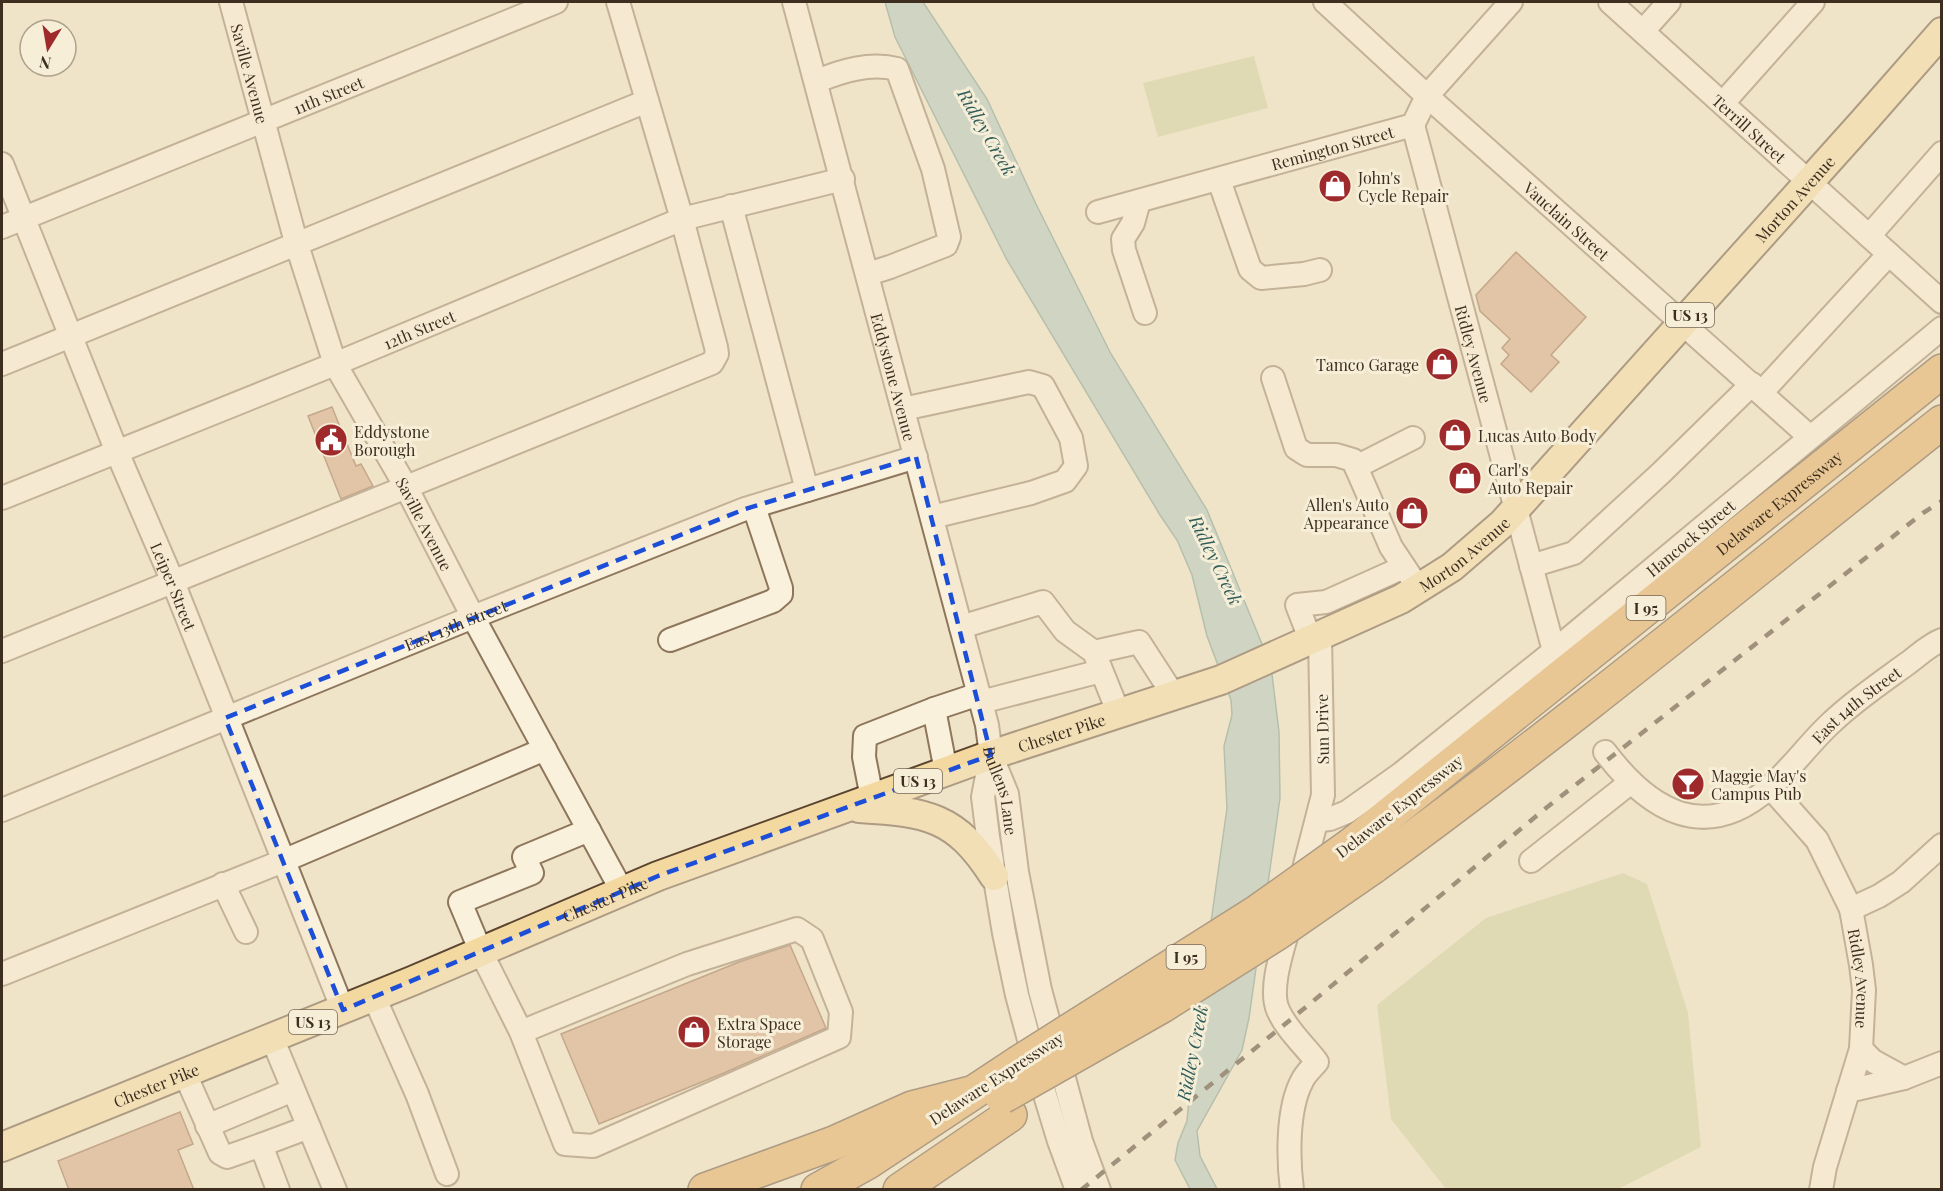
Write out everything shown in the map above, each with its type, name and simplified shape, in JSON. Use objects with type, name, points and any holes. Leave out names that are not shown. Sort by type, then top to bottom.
[{"type":"highway","name":"Delaware Expressway","points":[[818,1190],[1162,1006],[1279,932],[1362,856],[1941,371]]},
{"type":"highway","name":"Delaware Expressway","points":[[851,1190],[994,1096],[1257,912],[1449,812],[1606,691],[1941,422]]},
{"type":"highway","points":[[705,1190],[834,1143],[912,1108],[994,1096]]},
{"type":"highway","points":[[900,1190],[994,1096]]},
{"type":"main road","name":"Morton Avenue","points":[[1221,680],[1382,609],[1411,578],[1466,556],[1493,534],[1810,182],[1941,32]]},
{"type":"main road","name":"Chester Pike","points":[[2,1147],[343,1010],[622,891],[991,755],[1221,680]]},
{"type":"main road","points":[[845,807],[904,811],[939,821],[951,827],[971,844],[994,876]]},
{"type":"street","name":"Saville Avenue","points":[[231,2],[296,242],[335,364],[406,487],[473,618],[622,891]]},
{"type":"street","name":"11th Street","points":[[2,227],[264,122],[510,11],[556,2]]},
{"type":"street","points":[[2,651],[712,363],[717,354],[716,347],[682,219],[618,2]]},
{"type":"street","name":"Eddystone Avenue","points":[[794,2],[843,178],[980,698],[991,755]]},
{"type":"street","name":"Vauclain Street","points":[[1325,2],[1427,96],[1810,437]]},
{"type":"street","name":"Remington Street","points":[[1098,212],[1413,125],[1427,96],[1511,2]]},
{"type":"street","name":"Terrill Street","points":[[1610,2],[1941,302]]},
{"type":"street","points":[[1643,31],[1669,2]]},
{"type":"street","points":[[1723,104],[1813,2]]},
{"type":"street","points":[[817,81],[866,67],[897,69],[933,169],[949,237],[946,245],[868,273]]},
{"type":"street","points":[[2,364],[296,242],[647,101]]},
{"type":"street","name":"Ridley Avenue","points":[[1413,125],[1554,651]]},
{"type":"street","points":[[1869,236],[1941,153]]},
{"type":"street","name":"Leiper Street","points":[[2,164],[117,452],[173,582],[225,718],[343,1010]]},
{"type":"street","name":"12th Street","points":[[2,498],[335,364],[682,219],[843,178]]},
{"type":"street","points":[[1219,180],[1250,269],[1261,278],[1304,274],[1320,270]]},
{"type":"street","points":[[1139,201],[1133,223],[1123,239],[1124,250],[1145,313]]},
{"type":"street","points":[[731,206],[807,490]]},
{"type":"street","points":[[1531,566],[1574,553],[1757,389],[1889,254]]},
{"type":"street","name":"Hancock Street","points":[[1317,821],[1339,816],[1368,799],[1554,651],[1941,328]]},
{"type":"street","points":[[1273,378],[1296,448],[1307,455],[1336,455],[1353,460],[1391,547],[1411,578],[1326,602],[1297,605],[1315,639]]},
{"type":"street","points":[[903,409],[1029,382],[1043,386],[1071,438],[1076,466],[1065,481],[1031,493],[932,517]]},
{"type":"street","points":[[1356,467],[1413,438]]},
{"type":"street","name":"East 13th Street","points":[[2,810],[473,618],[754,507],[916,457]]},
{"type":"street","points":[[670,640],[773,600],[781,594],[754,507]]},
{"type":"street","points":[[961,627],[1043,602],[1065,631],[1098,661],[1119,714]]},
{"type":"street","name":"Sun Drive","points":[[1292,1190],[1289,1157],[1296,1096],[1302,1080],[1317,1062],[1283,1019],[1276,1003],[1275,993],[1280,961],[1323,795],[1315,639]]},
{"type":"street","name":"East 14th Street","points":[[1605,752],[1628,780],[1659,805],[1698,817],[1727,814],[1752,801],[1770,787],[1832,722],[1941,640]]},
{"type":"street","points":[[872,798],[864,757],[865,736],[934,709],[980,698],[1098,661],[1139,642],[1174,696]]},
{"type":"street","points":[[934,709],[946,771]]},
{"type":"street","points":[[2,974],[283,861],[545,749]]},
{"type":"street","name":"Bullens Lane","points":[[991,755],[984,797],[994,876],[1017,995],[1059,1141],[1077,1190]]},
{"type":"street","name":"Bullens Lane","points":[[991,755],[1007,794],[1019,884],[1040,990],[1081,1141],[1100,1190]]},
{"type":"street","points":[[1531,861],[1628,780]]},
{"type":"street","name":"Ridley Avenue","points":[[1770,787],[1817,840],[1851,909],[1862,965],[1864,990],[1861,1049],[1825,1167],[1821,1190]]},
{"type":"street","points":[[521,1032],[687,964],[797,928],[812,939],[841,1012],[840,1037],[594,1146],[566,1144],[521,1032],[481,952],[460,902],[532,873],[524,857],[589,830]]},
{"type":"street","points":[[1851,909],[1879,896],[1901,882],[1941,844]]},
{"type":"street","points":[[223,884],[246,932]]},
{"type":"street","points":[[374,997],[417,1094],[447,1174]]},
{"type":"street","points":[[272,1038],[335,1190]]},
{"type":"street","points":[[1861,1049],[1873,1060],[1904,1078]]},
{"type":"street","points":[[1848,1091],[1904,1078],[1941,1063]]},
{"type":"street","points":[[184,1074],[220,1153],[227,1157],[309,1127]]},
{"type":"street","points":[[207,1126],[294,1090]]},
{"type":"street","points":[[261,1145],[278,1190]]},
{"type":"highlighted area","points":[[916,457],[991,755],[658,876],[343,1010],[225,718],[745,509]]},
{"type":"green space","points":[[1254,56],[1268,108],[1158,137],[1143,83]]},
{"type":"green space","points":[[1623,873],[1647,884],[1688,1013],[1701,1147],[1618,1189],[1446,1189],[1391,1119],[1377,1005],[1486,918]]},
{"type":"water","name":"Ridley Creek","points":[[885,2],[923,2],[987,99],[1036,204],[1111,354],[1207,510],[1271,666],[1279,732],[1280,798],[1249,1018],[1242,1050],[1197,1131],[1200,1156],[1217,1189],[1190,1189],[1175,1160],[1178,1143],[1187,1121],[1195,1036],[1227,808],[1224,746],[1232,715],[1231,700],[1207,636],[1192,575],[1177,540],[1007,260],[895,37]]},
{"type":"building","points":[[1516,252],[1586,317],[1551,355],[1559,362],[1531,392],[1501,364],[1509,355],[1502,348],[1510,339],[1480,311],[1476,295]]},
{"type":"building","name":"Eddystone Borough","points":[[332,407],[356,466],[361,464],[373,486],[341,499],[308,416]]},
{"type":"building","name":"Extra Space Storage","points":[[790,945],[826,1028],[599,1124],[561,1034],[739,962]]},
{"type":"building","points":[[180,1112],[193,1144],[178,1150],[194,1190],[69,1190],[58,1161]]},
{"type":"railway","points":[[1081,1190],[1546,808],[1923,513],[1942,501]]},
{"type":"place","name":"John's Cycle Repair","points":[[1335,186]]},
{"type":"place","name":"Tamco Garage","points":[[1442,364]]},
{"type":"place","name":"Lucas Auto Body","points":[[1455,435]]},
{"type":"place","name":"Eddystone Borough","points":[[331,440]]},
{"type":"place","name":"Carl's Auto Repair","points":[[1465,478]]},
{"type":"place","name":"Allen's Auto Appearance","points":[[1412,513]]},
{"type":"place","name":"Maggie May's Campus Pub","points":[[1688,784]]},
{"type":"place","name":"Extra Space Storage","points":[[694,1032]]}]
